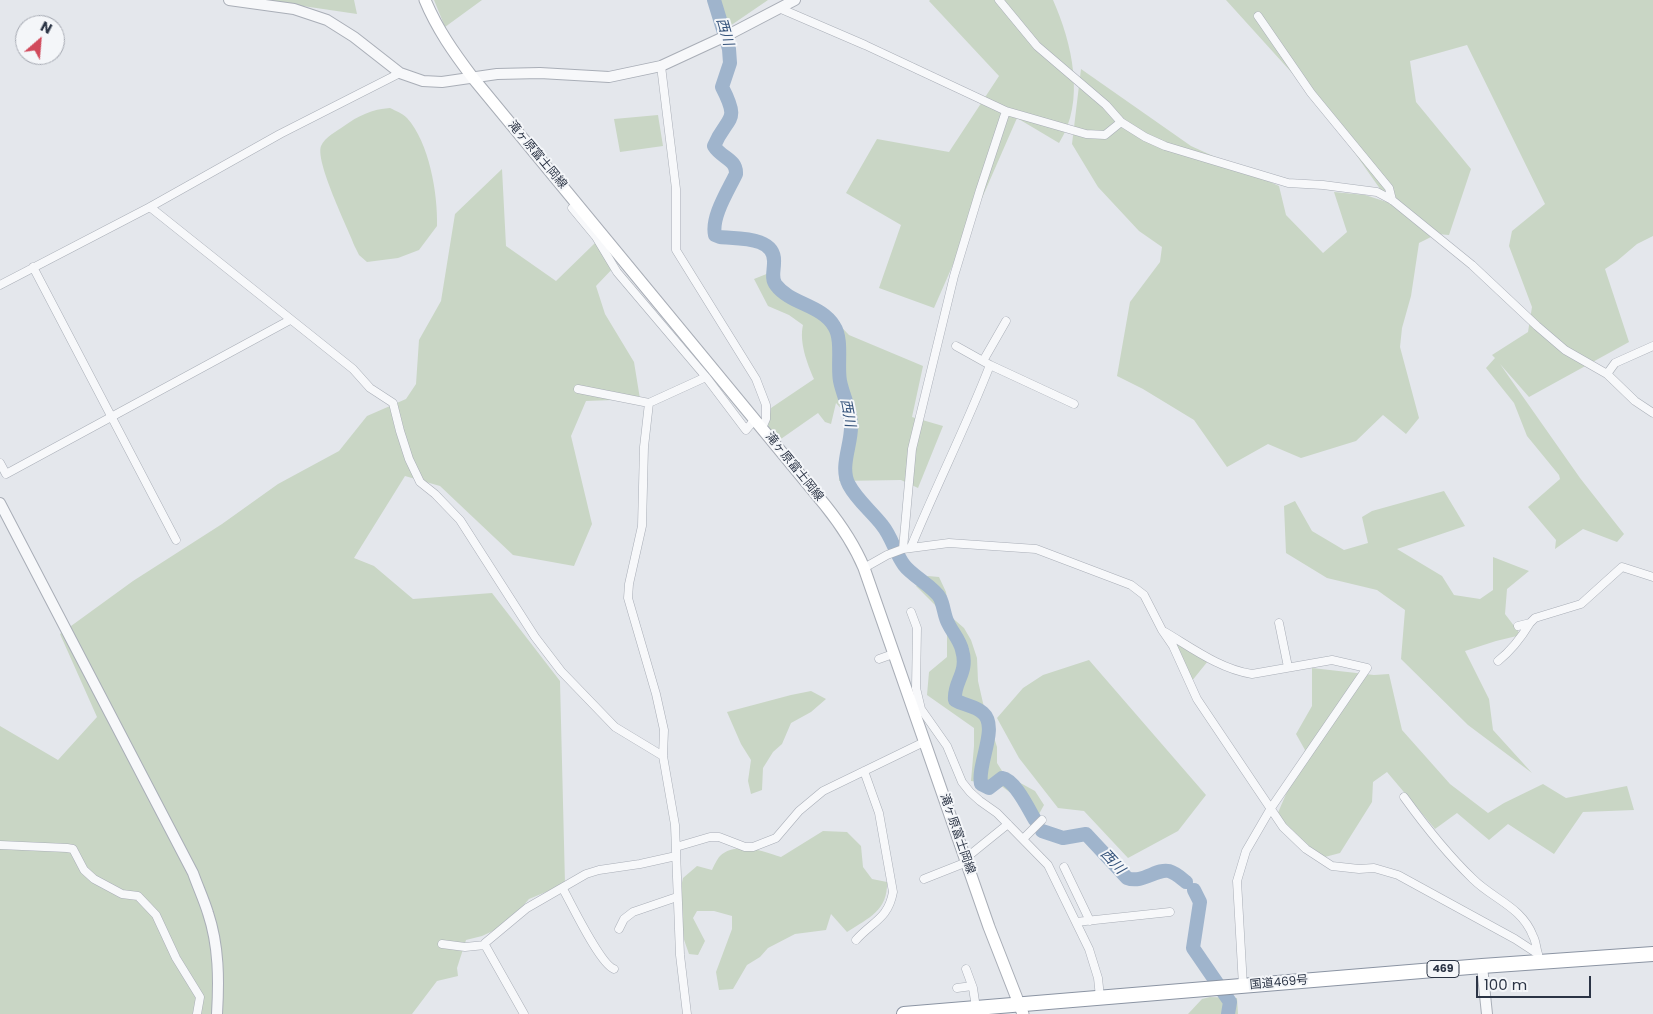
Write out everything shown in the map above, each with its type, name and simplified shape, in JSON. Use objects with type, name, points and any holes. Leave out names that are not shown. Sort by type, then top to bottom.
[{"type":"highway","name":"国道469号","points":[[904,1014],[1022,1009],[1100,997],[1482,966],[1538,958],[1651,952]]},
{"type":"main road","name":"滝ヶ原富士岡線","points":[[425,0],[449,46],[473,78],[843,527],[855,546],[893,654],[918,711],[924,742],[990,927],[1022,1009]]},
{"type":"street","points":[[230,0],[294,9],[327,20],[354,36],[400,73],[422,81],[442,82],[497,74],[540,73],[609,77],[661,66],[728,35],[795,0]]},
{"type":"street","points":[[999,0],[1037,46],[1106,105],[1121,122],[1145,137],[1165,146],[1288,183],[1324,185],[1377,192],[1392,200],[1472,265],[1532,322],[1566,350],[1608,374],[1635,401],[1653,413]]},
{"type":"street","points":[[779,8],[865,45],[1006,112],[1086,134],[1105,135],[1121,122]]},
{"type":"street","points":[[1258,16],[1311,93],[1389,188],[1392,200]]},
{"type":"street","points":[[572,208],[596,237],[617,272],[706,377],[746,430],[766,419],[766,405],[756,379],[676,250],[676,189],[661,66]]},
{"type":"street","points":[[0,285],[150,206],[280,134],[400,73]]},
{"type":"street","points":[[907,548],[912,449],[954,276],[1006,112]]},
{"type":"street","points":[[150,206],[353,369],[370,388],[393,403],[409,459],[420,482],[435,494],[460,520],[535,637],[561,671],[615,727],[663,756]]},
{"type":"street","points":[[33,268],[176,540]]},
{"type":"street","points":[[0,463],[6,474],[290,320]]},
{"type":"street","points":[[907,548],[966,425],[987,363],[1006,321]]},
{"type":"street","points":[[956,346],[987,363],[1074,404]]},
{"type":"street","points":[[1608,374],[1615,363],[1653,346]]},
{"type":"street","points":[[578,389],[649,403],[706,377]]},
{"type":"street","points":[[649,403],[644,447],[642,526],[629,584],[628,598],[656,694],[664,730],[663,756],[675,825],[680,955],[687,1014]]},
{"type":"street","points":[[0,503],[192,873],[209,914],[216,945],[219,983],[217,1014]]},
{"type":"street","points":[[864,568],[890,554],[907,548],[949,543],[1036,549],[1132,585],[1144,595],[1162,630],[1173,646],[1196,699],[1283,827],[1306,849],[1332,866],[1359,869],[1374,868],[1398,875],[1515,939],[1538,958]]},
{"type":"street","points":[[1498,661],[1521,638],[1535,618],[1581,604],[1622,566],[1653,577]]},
{"type":"street","points":[[911,612],[917,628],[916,688],[918,711],[947,746],[962,782],[970,792],[1008,824],[1048,865],[1089,950],[1098,978],[1100,997]]},
{"type":"street","points":[[1280,623],[1288,667]]},
{"type":"street","points":[[1518,626],[1530,623]]},
{"type":"street","points":[[1162,630],[1219,664],[1239,672],[1252,674],[1332,660],[1367,668],[1271,808],[1246,851],[1237,881],[1238,986]]},
{"type":"street","points":[[879,659],[893,654]]},
{"type":"street","points":[[676,847],[710,837],[719,838],[745,847],[753,847],[776,838],[800,811],[823,791],[924,742]]},
{"type":"street","points":[[856,940],[885,914],[891,905],[893,892],[879,813],[864,771]]},
{"type":"street","points":[[1404,797],[1438,842],[1475,881],[1512,907],[1522,917],[1533,936],[1538,958]]},
{"type":"street","points":[[1023,839],[1042,820]]},
{"type":"street","points":[[924,880],[966,860],[1008,824]]},
{"type":"street","points":[[0,844],[67,848],[73,850],[84,870],[94,879],[122,894],[138,896],[156,915],[176,958],[197,990],[200,997],[197,1014]]},
{"type":"street","points":[[485,945],[484,943],[528,908],[586,874],[598,870],[676,856]]},
{"type":"street","points":[[1064,867],[1090,921]]},
{"type":"street","points":[[563,889],[601,956],[610,968],[614,969]]},
{"type":"street","points":[[618,928],[624,918],[633,912],[677,897]]},
{"type":"street","points":[[1076,922],[1170,912]]},
{"type":"street","points":[[442,944],[465,947],[485,945]]},
{"type":"street","points":[[485,945],[524,1014]]},
{"type":"street","points":[[1482,966],[1487,1014]]},
{"type":"street","points":[[966,969],[972,986],[969,1010]]},
{"type":"street","points":[[957,988],[972,986]]},
{"type":"green space","points":[[262,0],[354,0],[357,14]]},
{"type":"green space","points":[[434,0],[482,0],[445,27]]},
{"type":"green space","points":[[717,0],[768,0],[727,28]]},
{"type":"green space","points":[[930,0],[1053,0],[1066,35],[1073,72],[1074,91],[1067,127],[1059,143],[1017,118],[934,308],[879,288],[901,225],[846,193],[877,139],[949,152],[999,76]]},
{"type":"green space","points":[[1226,0],[1653,0],[1653,236],[1637,244],[1605,269],[1629,342],[1529,397],[1500,364],[1580,478],[1624,534],[1617,542],[1583,529],[1555,549],[1556,540],[1528,507],[1560,479],[1559,475],[1527,436],[1514,403],[1486,368],[1495,358],[1492,355],[1528,332],[1532,307],[1509,246],[1512,231],[1545,204],[1467,45],[1410,61],[1416,102],[1471,169],[1449,235],[1437,234],[1419,243],[1411,296],[1402,328],[1400,347],[1419,418],[1406,434],[1383,415],[1356,441],[1301,458],[1268,444],[1227,467],[1194,420],[1143,389],[1117,376],[1130,302],[1160,262],[1162,247],[1139,231],[1098,187],[1072,144],[1081,69],[1191,146],[1279,186],[1286,215],[1323,253],[1347,232],[1334,192],[1365,195],[1390,203],[1321,105]]},
{"type":"green space","points":[[390,108],[407,118],[421,140],[434,184],[437,226],[419,250],[398,258],[367,262],[359,255],[355,247],[327,180],[320,154],[321,146],[328,137],[355,119],[371,111]]},
{"type":"green space","points":[[658,115],[663,146],[620,152],[614,119]]},
{"type":"green space","points":[[502,169],[506,246],[556,281],[595,243],[616,265],[596,286],[605,314],[634,362],[640,399],[586,401],[571,436],[592,524],[574,566],[513,555],[440,486],[405,476],[354,558],[374,566],[413,599],[492,593],[560,681],[565,884],[529,899],[506,925],[482,936],[466,940],[457,968],[458,976],[437,981],[412,1014],[0,1014],[0,726],[58,760],[97,717],[60,634],[133,581],[222,524],[278,484],[339,451],[367,416],[406,399],[416,384],[419,340],[441,301],[455,214]]},
{"type":"green space","points":[[769,273],[783,288],[826,311],[849,335],[923,366],[912,417],[943,426],[918,488],[901,480],[839,481],[846,414],[836,403],[831,424],[825,422],[818,413],[778,441],[768,426],[771,408],[814,379],[803,345],[803,325],[789,315],[768,306],[754,279]]},
{"type":"green space","points":[[1444,491],[1465,526],[1397,549],[1442,576],[1454,595],[1480,599],[1493,590],[1493,557],[1529,571],[1507,589],[1505,614],[1521,635],[1465,651],[1489,699],[1493,730],[1532,773],[1468,725],[1401,659],[1405,610],[1377,590],[1327,578],[1286,553],[1284,506],[1295,501],[1312,531],[1344,550],[1368,543],[1362,517],[1372,511]]},
{"type":"green space","points":[[928,576],[939,577],[946,592],[949,615],[964,628],[971,640],[977,658],[978,681],[983,703],[997,747],[997,763],[1004,774],[1035,791],[1044,805],[1039,814],[1000,785],[971,781],[974,728],[927,695],[929,672],[947,657],[947,624],[935,605],[916,586]]},
{"type":"green space","points":[[1170,636],[1208,661],[1191,682]]},
{"type":"green space","points":[[1089,660],[1206,795],[1178,831],[1128,858],[1084,811],[1058,808],[1019,758],[997,718],[1023,688],[1043,675]]},
{"type":"green space","points":[[1312,668],[1374,675],[1389,674],[1402,730],[1450,784],[1488,813],[1543,784],[1566,798],[1627,786],[1634,810],[1583,812],[1554,854],[1508,824],[1489,840],[1457,813],[1435,829],[1387,772],[1373,782],[1372,802],[1340,853],[1321,858],[1277,815],[1305,750],[1296,734],[1312,706]]},
{"type":"green space","points":[[811,691],[826,699],[811,712],[791,723],[782,744],[773,752],[763,768],[762,790],[751,794],[748,781],[751,760],[741,744],[727,712]]},
{"type":"green space","points":[[823,831],[847,832],[861,846],[863,867],[872,879],[887,882],[881,906],[870,917],[847,932],[831,914],[826,930],[795,934],[768,948],[760,957],[747,965],[733,989],[719,990],[716,972],[732,929],[732,916],[714,911],[697,911],[693,918],[705,941],[698,955],[689,954],[682,934],[681,887],[683,878],[697,866],[712,870],[720,856],[726,851],[741,848],[766,852],[781,857]]},
{"type":"green space","points":[[1210,997],[1237,998],[1238,1014],[1188,1014],[1202,999]]},
{"type":"waterway","name":"西川","points":[[714,0],[729,49],[730,63],[722,87],[731,107],[730,119],[714,146],[736,169],[736,174],[715,220],[715,235],[763,243],[773,254],[774,283],[789,296],[822,313],[829,319],[837,331],[839,375],[851,419],[845,471],[846,478],[856,496],[885,530],[904,565],[940,598],[947,620],[960,643],[964,665],[956,688],[955,700],[983,713],[989,727],[982,766],[981,784],[989,788],[1002,778],[1007,780],[1021,795],[1035,820]]},
{"type":"waterway","name":"西川","points":[[1042,831],[1063,838],[1086,834],[1127,878],[1138,879],[1159,872],[1169,871],[1186,882]]},
{"type":"waterway","name":"西川","points":[[1194,890],[1200,902],[1193,948],[1230,1002],[1228,1014]]}]
